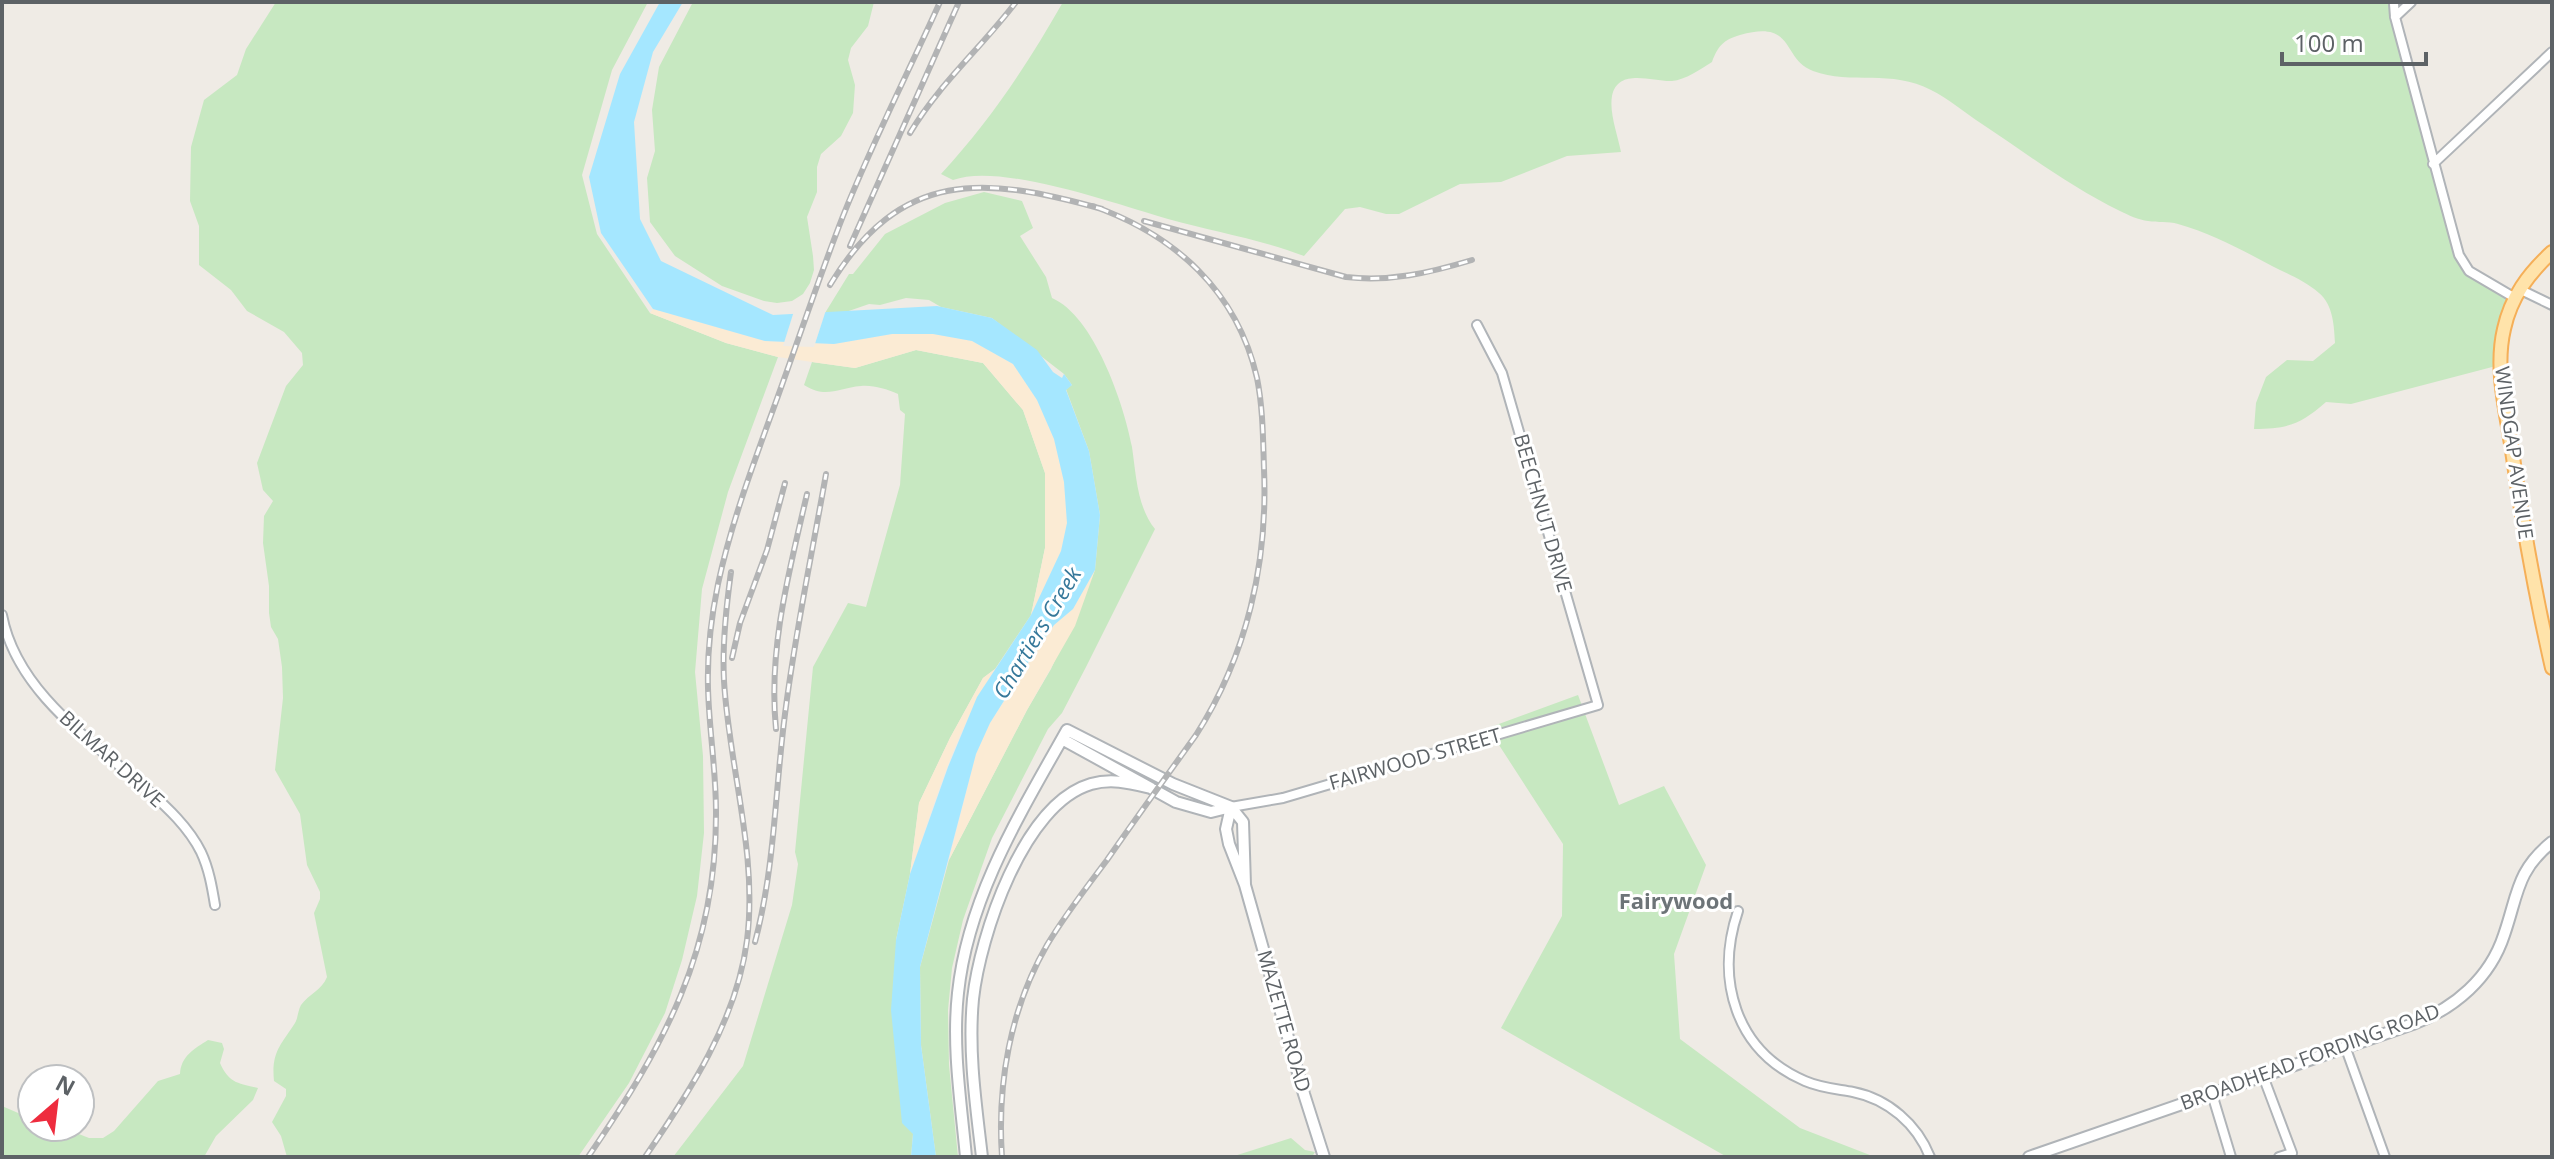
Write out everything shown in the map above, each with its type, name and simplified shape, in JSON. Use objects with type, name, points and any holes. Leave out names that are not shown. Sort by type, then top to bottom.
[{"type":"main road","name":"WINDGAP AVENUE","points":[[2552,252],[2534,269],[2517,294],[2501,343],[2501,379],[2530,563],[2552,668]]},
{"type":"street","points":[[2395,17],[2411,2]]},
{"type":"street","points":[[2394,4],[2433,164],[2464,265],[2469,271],[2517,294],[2552,305]]},
{"type":"street","points":[[2433,164],[2552,52]]},
{"type":"street","name":"BEECHNUT DRIVE","points":[[1477,325],[1502,373],[1598,705]]},
{"type":"street","name":"BILMAR DRIVE","points":[[2,615],[5,629],[26,670],[46,698],[70,724],[160,801],[187,829],[202,853],[212,882],[215,905]]},
{"type":"street","name":"FAIRWOOD STREET","points":[[1064,735],[1176,802],[1211,812],[1283,798],[1598,705]]},
{"type":"street","points":[[966,1157],[956,1025],[963,959],[972,922],[994,866],[1064,735],[1231,807]]},
{"type":"street","points":[[982,1157],[974,1080],[973,999],[986,935],[1003,889],[1023,848],[1054,808],[1081,788],[1113,780],[1151,788]]},
{"type":"street","name":"MAZETTE ROAD","points":[[1231,807],[1243,822],[1245,885]]},
{"type":"street","name":"MAZETTE ROAD","points":[[1231,807],[1226,829],[1229,844],[1245,885],[1324,1157]]},
{"type":"street","name":"BROADHEAD FORDING ROAD","points":[[2029,1157],[2426,1019],[2447,1008],[2486,971],[2499,948],[2522,875],[2534,857],[2552,842]]},
{"type":"street","points":[[1738,911],[1728,946],[1728,977],[1735,1006],[1747,1032],[1765,1053],[1796,1076],[1818,1086],[1864,1095],[1887,1105],[1911,1126],[1930,1157]]},
{"type":"street","points":[[2345,1046],[2385,1157]]},
{"type":"street","points":[[2263,1076],[2292,1153],[2279,1157]]},
{"type":"street","points":[[2212,1094],[2231,1157]]},
{"type":"green space","points":[[276,2],[648,2],[612,70],[582,175],[597,234],[650,313],[726,343],[778,357],[728,492],[702,589],[695,672],[703,756],[704,833],[697,896],[682,960],[665,1013],[629,1083],[578,1157],[287,1157],[281,1136],[272,1122],[286,1096],[286,1089],[274,1081],[276,1056],[295,1023],[301,1005],[327,977],[314,913],[320,892],[307,865],[300,814],[275,770],[283,698],[282,667],[278,639],[271,627],[263,543],[264,516],[273,501],[263,490],[257,463],[286,386],[303,365],[302,353],[284,332],[247,311],[231,290],[199,265],[199,226],[190,201],[191,147],[204,100],[237,75],[246,49]]},
{"type":"green space","points":[[693,2],[874,2],[868,26],[851,48],[848,60],[855,85],[853,113],[841,136],[821,154],[817,167],[817,192],[807,217],[814,270],[803,294],[792,301],[764,301],[722,286],[675,256],[650,222],[647,178],[655,151],[652,110],[659,67]]},
{"type":"green space","points":[[1063,2],[2398,2],[2391,14],[2455,255],[2510,299],[2496,366],[2351,404],[2326,402],[2293,424],[2254,429],[2256,403],[2266,377],[2287,360],[2313,361],[2335,343],[2330,309],[2319,293],[2296,278],[2214,237],[2174,223],[2152,222],[2123,213],[2050,170],[1931,90],[1901,80],[1842,77],[1813,71],[1796,58],[1786,42],[1771,32],[1758,31],[1729,39],[1719,48],[1712,62],[1682,79],[1637,78],[1621,82],[1611,103],[1621,152],[1567,156],[1501,182],[1460,184],[1399,214],[1360,207],[1345,209],[1304,256],[1059,188],[999,177],[974,176],[953,180],[941,174],[1007,91]]},
{"type":"green space","points":[[984,192],[1022,201],[1033,228],[1020,236],[1046,277],[1052,298],[1081,323],[1105,363],[1128,429],[1144,511],[1155,529],[1062,713],[1048,729],[992,838],[963,920],[952,968],[948,1010],[949,1065],[958,1157],[936,1157],[921,1045],[920,967],[949,860],[1051,669],[1095,570],[1100,515],[1089,451],[1066,389],[1072,385],[1064,374],[992,318],[941,307],[929,300],[906,298],[880,305],[869,304],[843,313],[825,313],[849,274],[853,274],[885,234],[945,203]]},
{"type":"green space","points":[[916,350],[983,363],[1023,410],[1045,473],[1045,548],[1031,615],[995,669],[983,678],[919,803],[910,874],[896,940],[913,1134],[911,1157],[673,1157],[743,1066],[792,905],[813,667],[848,603],[866,607],[900,485],[905,414],[900,410],[898,394],[871,386],[826,392],[804,385],[812,362],[855,368]]},
{"type":"green space","points":[[1578,695],[1619,805],[1664,786],[1706,865],[1674,954],[1680,1039],[1800,1128],[1875,1157],[1727,1157],[1501,1028],[1562,916],[1563,844],[1488,728]]},
{"type":"green space","points":[[208,1040],[222,1043],[224,1049],[220,1063],[223,1070],[239,1083],[258,1088],[253,1100],[216,1136],[204,1157],[2,1157],[2,1106],[16,1112],[16,1143],[96,1143],[96,1138],[103,1138],[114,1131],[158,1081],[180,1074],[193,1050]]},
{"type":"green space","points":[[1291,1138],[1305,1150],[1315,1152],[1312,1157],[1231,1157]]},
{"type":"sand","points":[[653,309],[765,341],[834,344],[892,334],[933,334],[972,341],[1013,364],[1037,400],[1054,439],[1064,482],[1067,523],[1061,551],[1031,615],[1045,548],[1045,473],[1023,410],[983,363],[916,350],[855,368],[778,357],[726,343],[650,313]]},
{"type":"sand","points":[[1095,570],[1075,626],[1027,710],[949,860],[976,754],[990,723],[1054,625],[1073,609]]},
{"type":"sand","points":[[995,669],[957,743],[910,874],[919,803],[983,678]]},
{"type":"water","name":"Chartiers Creek","points":[[660,2],[683,2],[653,52],[634,122],[640,219],[661,261],[773,315],[937,306],[992,318],[1037,350],[1053,372],[1062,378],[1064,374],[1072,385],[1066,390],[1089,451],[1100,515],[1095,570],[1073,609],[1054,625],[1031,658],[990,723],[976,754],[920,967],[921,1045],[936,1157],[911,1157],[913,1134],[902,1123],[891,1010],[896,940],[910,874],[977,697],[1031,615],[1061,551],[1067,523],[1064,482],[1054,439],[1037,400],[1013,364],[972,341],[933,334],[892,334],[834,344],[765,341],[653,309],[601,233],[589,177],[620,74]]},
{"type":"pier","points":[[826,310],[814,347],[783,346],[794,311]]},
{"type":"railway","points":[[588,1157],[662,1036],[696,953],[707,909],[714,862],[716,811],[709,649],[718,584],[737,512],[843,216],[940,2]]},
{"type":"railway","points":[[850,246],[959,2]]},
{"type":"railway","points":[[910,133],[934,98],[1016,2]]},
{"type":"railway","points":[[830,285],[857,247],[886,219],[916,201],[948,191],[983,188],[1020,190],[1102,209]]},
{"type":"railway","points":[[1002,1157],[1004,1075],[1015,1021],[1034,969],[1061,923],[1196,735],[1214,704],[1229,673],[1251,607],[1262,539],[1264,469],[1260,401],[1248,347],[1234,318],[1218,293],[1176,250],[1123,218],[1093,206]]},
{"type":"railway","points":[[1144,221],[1346,277],[1409,275],[1472,260]]},
{"type":"railway","points":[[755,942],[771,857],[789,684],[826,474]]},
{"type":"railway","points":[[732,658],[740,623],[767,550],[785,483]]},
{"type":"railway","points":[[776,729],[774,699],[778,640],[787,582],[807,494]]},
{"type":"railway","points":[[645,1157],[694,1081],[722,1027],[742,970],[747,940],[749,875],[724,681],[725,626],[731,572]]},
{"type":"district","name":"Fairywood","points":[[1676,901]]}]
